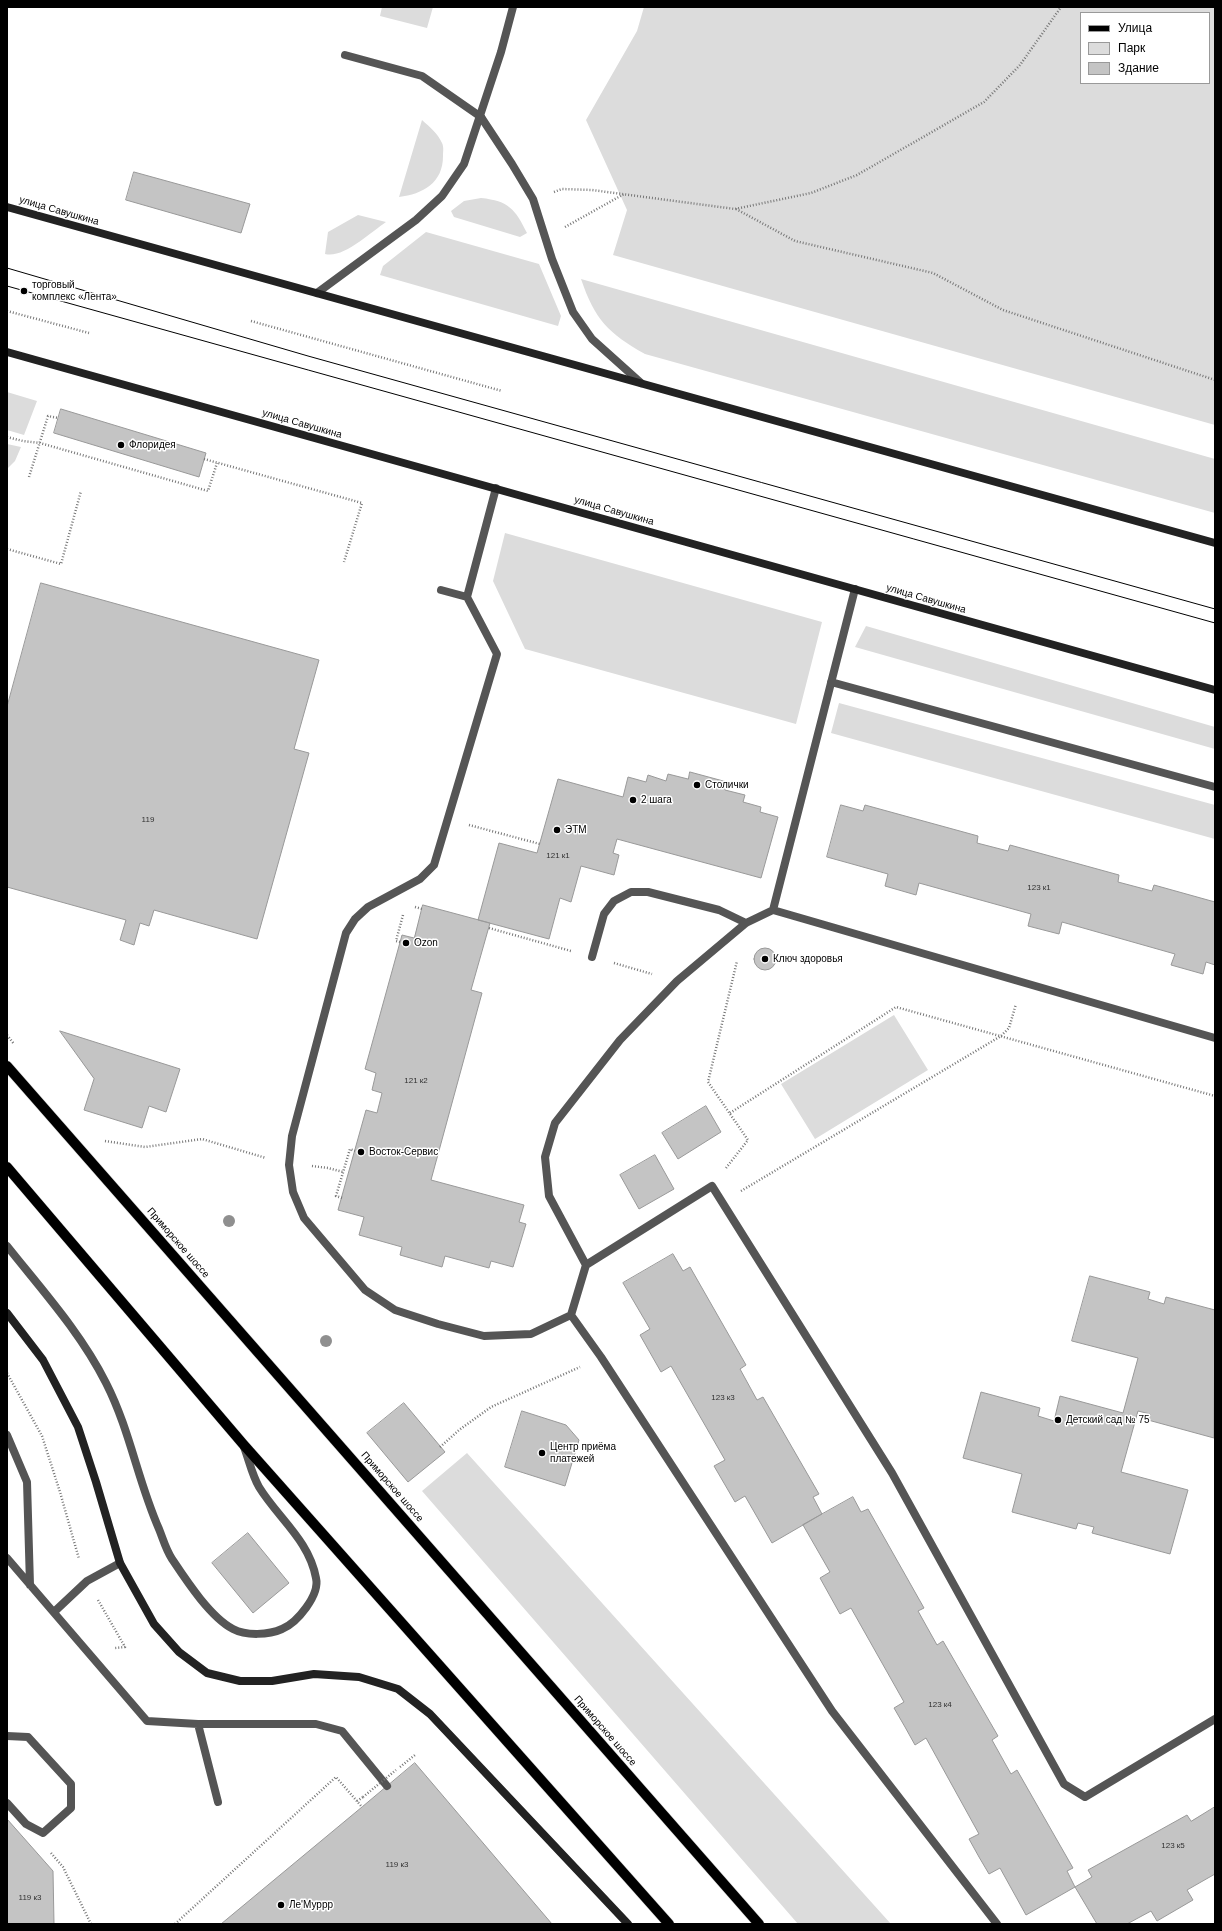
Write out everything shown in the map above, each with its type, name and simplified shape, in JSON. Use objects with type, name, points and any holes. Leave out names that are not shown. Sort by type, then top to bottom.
[{"type":"main road","name":"улица Савушкина","points":[[7,207],[1215,543]]},
{"type":"main road","name":"улица Савушкина","points":[[7,352],[1215,690]]},
{"type":"main road","name":"Приморское шоссе","points":[[7,1066],[759,1924]]},
{"type":"main road","points":[[7,1168],[243,1444],[668,1924]]},
{"type":"main road","points":[[7,1313],[43,1360],[78,1427],[120,1563],[154,1624],[179,1652],[207,1673],[240,1681],[272,1681],[314,1674],[359,1677],[398,1689],[430,1714],[628,1924]]},
{"type":"street","points":[[317,293],[416,220],[442,196],[464,164],[481,116],[514,7]]},
{"type":"street","points":[[345,55],[422,76],[481,116],[533,200],[573,312],[592,339],[642,384]]},
{"type":"street","points":[[496,488],[467,597],[497,654],[434,865],[420,879],[368,907],[355,918],[346,933],[292,1136],[289,1165],[293,1192],[304,1218],[365,1290],[395,1310],[438,1324],[484,1336],[531,1334],[571,1315],[586,1265],[712,1186],[892,1473],[1064,1784],[1085,1797],[1215,1719]]},
{"type":"street","points":[[773,910],[855,589]]},
{"type":"street","points":[[441,590],[467,597]]},
{"type":"street","points":[[831,682],[1215,786]]},
{"type":"street","points":[[592,957],[604,914],[614,900],[631,892],[648,892],[719,910],[746,923]]},
{"type":"street","points":[[586,1265],[549,1196],[545,1157],[554,1122],[625,1035],[677,981],[746,923],[773,910],[1215,1038]]},
{"type":"street","points":[[7,1246],[79,1336],[106,1384],[130,1442],[146,1501],[171,1557],[215,1615],[233,1630],[256,1634],[282,1629],[300,1616],[312,1598],[317,1580],[311,1560],[303,1543],[259,1486],[243,1444]]},
{"type":"street","points":[[571,1315],[601,1357],[832,1711],[997,1924]]},
{"type":"street","points":[[7,1436],[28,1482],[30,1585]]},
{"type":"street","points":[[7,1558],[147,1721],[198,1724],[316,1724],[342,1731],[388,1786]]},
{"type":"street","points":[[54,1612],[87,1581],[120,1563]]},
{"type":"street","points":[[198,1724],[218,1802]]},
{"type":"street","points":[[7,1736],[28,1737],[71,1784],[71,1808],[43,1833],[26,1824],[7,1803]]},
{"type":"path","points":[[533,200],[562,189],[592,190],[735,209],[811,193],[857,175],[984,102],[1020,65],[1060,7]]},
{"type":"path","points":[[546,238],[624,194]]},
{"type":"path","points":[[735,209],[794,241],[933,274],[1003,310],[1215,380]]},
{"type":"path","points":[[7,311],[89,333]]},
{"type":"path","points":[[251,320],[502,391]]},
{"type":"path","points":[[29,477],[48,416],[58,418]]},
{"type":"path","points":[[7,437],[40,443],[208,491],[217,463]]},
{"type":"path","points":[[204,459],[362,503],[344,562]]},
{"type":"path","points":[[7,549],[61,564],[81,491]]},
{"type":"path","points":[[448,819],[540,844]]},
{"type":"path","points":[[400,942],[396,941],[403,915]]},
{"type":"path","points":[[712,1186],[748,1140],[708,1082],[746,923]]},
{"type":"path","points":[[730,1113],[896,1007],[1215,1096]]},
{"type":"path","points":[[723,1202],[1002,1036],[1009,1028]]},
{"type":"path","points":[[7,1035],[17,1047]]},
{"type":"path","points":[[102,1140],[145,1147],[202,1140],[289,1165],[328,1168],[343,1172]]},
{"type":"path","points":[[342,1198],[336,1196],[350,1149],[355,1151]]},
{"type":"path","points":[[440,1447],[459,1430],[491,1407],[601,1357]]},
{"type":"path","points":[[7,1373],[42,1436],[87,1581],[125,1646]]},
{"type":"path","points":[[357,1801],[415,1755]]},
{"type":"path","points":[[175,1924],[336,1777],[362,1807]]},
{"type":"path","points":[[26,1824],[63,1867],[91,1924]]},
{"type":"green space","points":[[382,7],[433,7],[427,28],[380,16]]},
{"type":"green space","points":[[644,7],[1215,7],[1215,425],[613,255],[627,210],[586,120],[637,31]]},
{"type":"green space","points":[[422,120],[431,128],[442,143],[442,165],[440,173],[430,186],[416,193],[399,197]]},
{"type":"green space","points":[[481,198],[491,199],[505,204],[515,212],[527,233],[520,237],[454,217],[451,211],[464,201]]},
{"type":"green space","points":[[358,215],[386,222],[348,249],[340,253],[325,254],[328,232]]},
{"type":"green space","points":[[426,232],[539,264],[561,316],[558,326],[380,275],[383,266]]},
{"type":"green space","points":[[581,279],[1215,459],[1215,513],[645,354],[621,339],[604,324],[592,305]]},
{"type":"green space","points":[[7,392],[37,401],[24,435],[7,430]]},
{"type":"green space","points":[[7,444],[21,447],[15,461],[7,469]]},
{"type":"green space","points":[[505,533],[822,622],[796,724],[525,649],[493,581]]},
{"type":"green space","points":[[866,626],[1215,727],[1215,749],[855,647]]},
{"type":"green space","points":[[839,703],[1215,805],[1215,839],[831,733]]},
{"type":"green space","points":[[894,1015],[928,1070],[815,1139],[781,1084]]},
{"type":"green space","points":[[467,1453],[891,1924],[798,1924],[422,1491]]},
{"type":"building","points":[[134,172],[250,204],[241,233],[126,200]]},
{"type":"building","points":[[61,409],[206,453],[199,477],[54,433]]},
{"type":"building","points":[[41,583],[319,660],[294,749],[309,753],[257,939],[154,910],[149,926],[140,923],[134,945],[120,940],[126,920],[7,887],[7,707]]},
{"type":"building","points":[[690,772],[727,782],[725,790],[745,795],[743,802],[761,807],[760,812],[778,817],[761,878],[617,839],[613,853],[619,855],[614,875],[581,866],[571,902],[560,898],[549,939],[478,920],[499,843],[537,853],[558,779],[623,797],[628,777],[646,782],[648,775],[666,781],[668,774],[688,779]]},
{"type":"building","points":[[841,805],[863,811],[865,805],[978,836],[977,843],[1008,851],[1010,845],[1119,875],[1118,882],[1152,891],[1154,885],[1215,902],[1215,965],[1206,962],[1203,974],[1171,965],[1175,954],[1062,922],[1059,934],[1028,926],[1031,914],[919,883],[916,895],[885,886],[888,874],[827,857]]},
{"type":"building","points":[[423,905],[490,923],[471,990],[482,993],[431,1180],[524,1205],[519,1222],[526,1224],[513,1267],[491,1261],[489,1268],[445,1256],[442,1267],[400,1255],[402,1247],[359,1235],[364,1217],[338,1210],[366,1110],[377,1113],[382,1093],[372,1090],[376,1073],[365,1069],[402,935],[414,938]]},
{"type":"building","name":"Ключ здоровья","points":[[765,948],[769,949],[775,955],[775,963],[769,969],[765,970],[761,969],[755,963],[754,959],[755,955],[761,949]]},
{"type":"building","points":[[60,1031],[180,1069],[166,1112],[149,1106],[142,1128],[84,1110],[94,1079]]},
{"type":"building","points":[[706,1106],[721,1132],[678,1159],[662,1133]]},
{"type":"building","points":[[655,1155],[674,1189],[639,1209],[620,1175]]},
{"type":"building","points":[[673,1254],[683,1271],[690,1267],[746,1365],[740,1369],[757,1400],[763,1397],[819,1494],[813,1497],[822,1514],[772,1543],[745,1496],[735,1502],[714,1466],[725,1460],[671,1366],[661,1372],[640,1335],[650,1329],[623,1283]]},
{"type":"building","points":[[1090,1276],[1150,1292],[1148,1299],[1164,1304],[1166,1297],[1215,1310],[1214,1438],[1148,1420],[1150,1414],[1138,1411],[1121,1472],[1188,1490],[1170,1554],[1092,1533],[1094,1527],[1078,1523],[1076,1529],[1012,1512],[1022,1474],[963,1458],[981,1392],[1040,1408],[1038,1416],[1054,1421],[1060,1396],[1123,1413],[1138,1358],[1072,1341]]},
{"type":"building","points":[[404,1403],[445,1452],[408,1482],[367,1433]]},
{"type":"building","name":"Центр приёма платежей","points":[[522,1411],[566,1425],[579,1440],[565,1486],[505,1467]]},
{"type":"building","points":[[853,1497],[861,1512],[868,1509],[924,1608],[918,1611],[937,1645],[943,1641],[998,1736],[992,1740],[1011,1774],[1017,1770],[1073,1868],[1067,1871],[1075,1887],[1026,1915],[1000,1868],[989,1874],[979,1857],[969,1839],[979,1834],[926,1738],[915,1745],[894,1708],[904,1702],[851,1608],[840,1614],[820,1578],[830,1572],[803,1525]]},
{"type":"building","points":[[248,1533],[289,1583],[253,1613],[212,1563]]},
{"type":"building","points":[[415,1763],[552,1924],[221,1924],[362,1807]]},
{"type":"building","points":[[1215,1807],[1215,1874],[1187,1890],[1193,1900],[1157,1921],[1151,1911],[1127,1924],[1097,1924],[1075,1887],[1092,1877],[1088,1870],[1187,1815],[1191,1821]]},
{"type":"building","points":[[7,1819],[53,1871],[54,1924],[7,1924]]},
{"type":"tram line","points":[[7,268],[308,356],[1215,609]]},
{"type":"tram line","points":[[7,286],[1215,623]]},
{"type":"place","name":"торговый комплекс «Лента»","points":[[24,291]]},
{"type":"place","name":"Флоридея","points":[[121,445]]},
{"type":"place","name":"Столички","points":[[697,785]]},
{"type":"place","name":"2 шага","points":[[633,800]]},
{"type":"place","name":"ЭТМ","points":[[557,830]]},
{"type":"place","name":"Ozon","points":[[406,943]]},
{"type":"place","name":"Ключ здоровья","points":[[765,959]]},
{"type":"place","name":"Восток-Сервис","points":[[361,1152]]},
{"type":"place","name":"Детский сад № 75","points":[[1058,1420]]},
{"type":"place","name":"Центр приёма платежей","points":[[542,1453]]},
{"type":"place","name":"Ле'Муррр","points":[[281,1905]]}]
